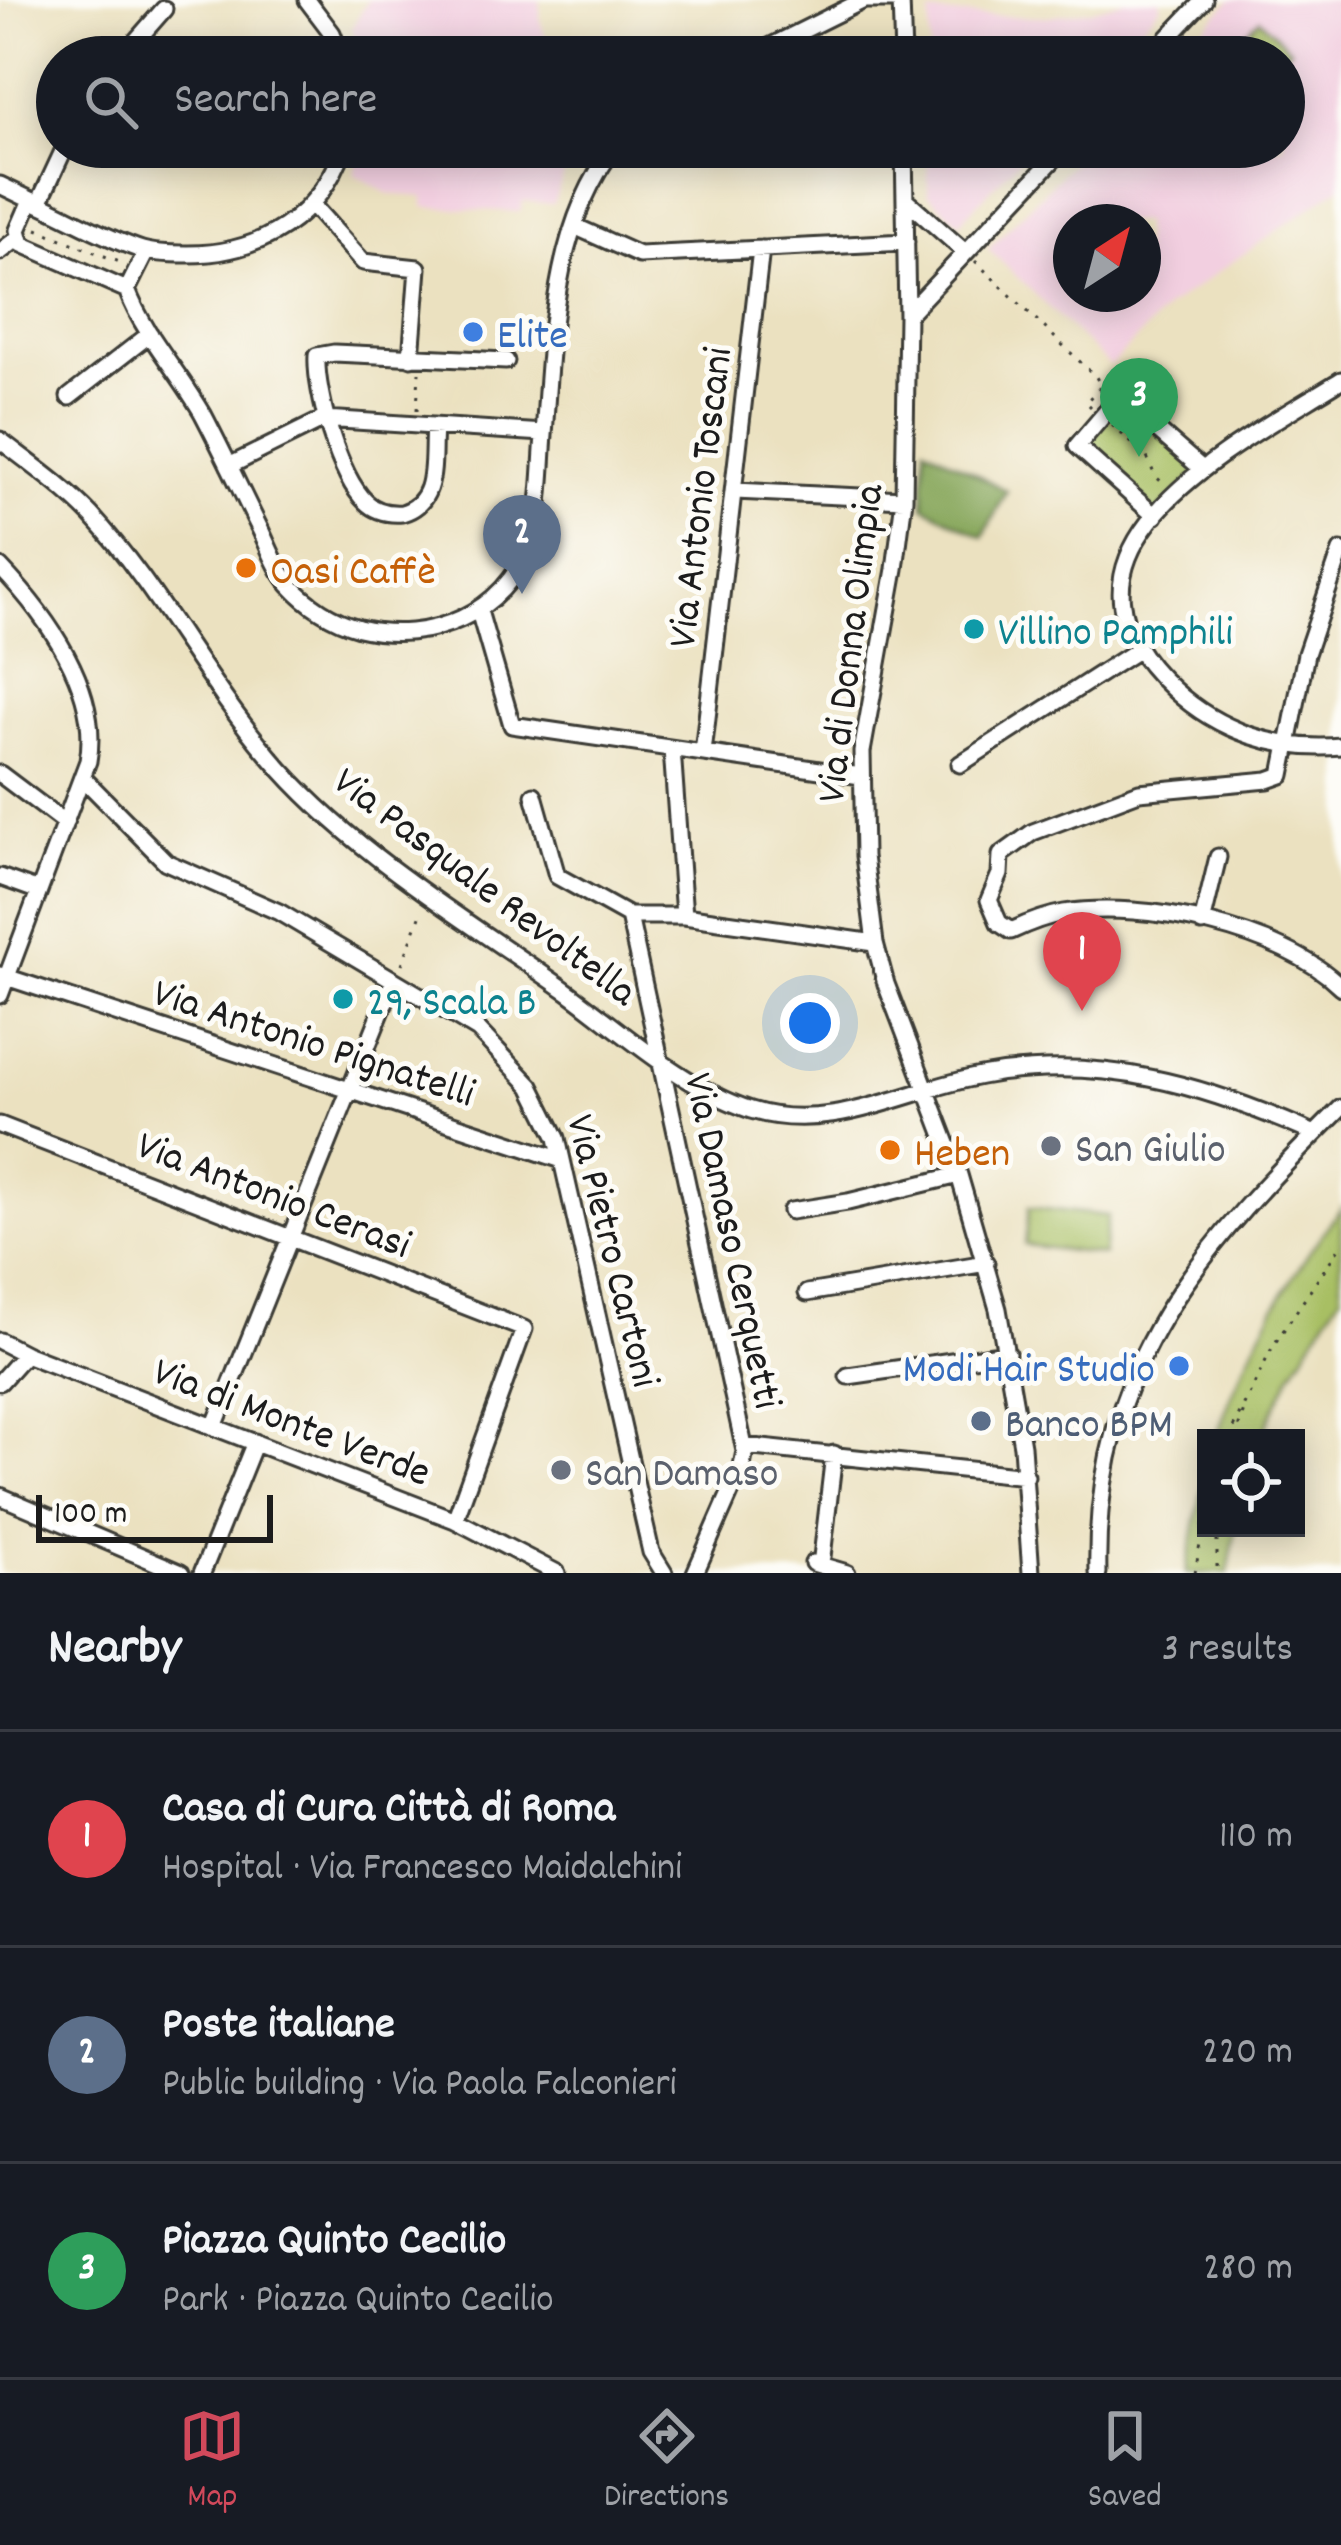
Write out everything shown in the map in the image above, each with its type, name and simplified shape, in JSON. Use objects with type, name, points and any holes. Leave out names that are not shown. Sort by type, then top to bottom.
[{"type":"street","points":[[307,0],[333,36]]},
{"type":"street","points":[[792,36],[866,0],[891,0]]},
{"type":"street","points":[[901,0],[902,36]]},
{"type":"street","points":[[1170,36],[1204,0]]},
{"type":"street","points":[[140,36],[164,9]]},
{"type":"street","points":[[53,168],[20,224],[23,233],[127,290],[229,466],[281,573],[302,596],[330,616],[363,629],[405,632],[440,627],[479,610],[516,572],[529,546],[539,506],[557,303],[574,226],[588,187],[601,168]]},
{"type":"street","points":[[0,185],[146,252],[208,254],[242,248],[277,232],[312,205],[335,168]]},
{"type":"street","name":"Via di Donna Olimpia","points":[[904,168],[908,315],[904,499],[861,776],[864,856],[875,943],[894,1010],[959,1175],[986,1263],[1007,1353],[1026,1476],[1033,1567]]},
{"type":"street","points":[[908,315],[971,257],[1047,168]]},
{"type":"street","points":[[905,199],[971,257]]},
{"type":"street","points":[[312,205],[363,262],[418,268],[415,358]]},
{"type":"street","points":[[574,226],[639,255],[906,242]]},
{"type":"street","points":[[0,252],[23,233]]},
{"type":"street","name":"Via Antonio Toscani","points":[[703,752],[761,249]]},
{"type":"street","points":[[127,290],[146,252]]},
{"type":"street","points":[[69,397],[150,334]]},
{"type":"street","points":[[434,427],[428,494],[418,507],[395,514],[380,512],[363,499],[324,419],[317,356],[334,352],[506,361]]},
{"type":"street","points":[[1341,380],[1201,468],[1155,516],[1132,550],[1121,582],[1124,621],[1139,650],[1171,688],[1211,718],[1252,737],[1341,746]]},
{"type":"street","points":[[1155,516],[1077,446],[1119,397],[1201,468]]},
{"type":"street","points":[[229,466],[324,419],[544,433]]},
{"type":"street","name":"Via Pasquale Revoltella","points":[[0,440],[80,503],[102,528],[256,740],[309,797],[384,860],[659,1058],[728,1101],[783,1116],[862,1110],[974,1077],[1064,1067],[1122,1071],[1197,1087],[1315,1134]]},
{"type":"street","points":[[735,491],[904,499]]},
{"type":"street","points":[[1341,551],[1306,654],[1284,771],[1275,778],[1144,790],[1033,832],[1001,855],[1000,874],[990,896],[999,923],[1011,931],[1074,911],[1144,913],[1202,923],[1276,946],[1341,987]]},
{"type":"street","points":[[0,567],[40,615],[80,688],[91,731],[88,761],[3,976],[0,995]]},
{"type":"street","points":[[479,610],[512,725],[861,776]]},
{"type":"street","points":[[959,764],[1139,650]]},
{"type":"street","points":[[672,749],[684,916]]},
{"type":"street","points":[[0,774],[65,823]]},
{"type":"street","name":"Via Pietro Cartoni","points":[[82,777],[166,862],[278,912],[463,1018],[511,1060],[547,1112],[562,1160],[651,1552],[664,1573]]},
{"type":"street","points":[[534,796],[557,876],[629,916],[684,916],[875,943]]},
{"type":"street","points":[[1202,923],[1218,857]]},
{"type":"street","points":[[0,877],[39,891]]},
{"type":"street","name":"Via Damaso Cerquetti","points":[[629,916],[744,1446],[742,1466],[695,1573]]},
{"type":"street","name":"Via Antonio Pignatelli","points":[[3,976],[562,1160]]},
{"type":"street","points":[[214,1427],[394,980]]},
{"type":"street","points":[[1098,1573],[1097,1547],[1118,1426],[1155,1330],[1211,1244],[1341,1108]]},
{"type":"street","name":"Via Antonio Cerasi","points":[[0,1124],[524,1329],[455,1520]]},
{"type":"street","points":[[791,1210],[869,1198],[959,1175]]},
{"type":"street","points":[[807,1293],[986,1263]]},
{"type":"street","name":"Via di Monte Verde","points":[[0,1341],[455,1520],[557,1573]]},
{"type":"street","points":[[848,1376],[1007,1353]]},
{"type":"street","points":[[0,1382],[25,1354]]},
{"type":"street","points":[[202,1573],[255,1442]]},
{"type":"street","points":[[744,1446],[1026,1476]]},
{"type":"street","points":[[834,1454],[818,1560],[847,1573]]},
{"type":"street","points":[[0,1496],[181,1573]]},
{"type":"street","points":[[1088,1573],[1097,1547]]},
{"type":"street","points":[[641,1573],[651,1552]]},
{"type":"path","points":[[23,233],[42,228],[129,266]]},
{"type":"path","points":[[971,257],[1096,377],[1101,386],[1086,402],[1147,457],[1164,484]]},
{"type":"path","points":[[415,358],[416,427]]},
{"type":"path","points":[[402,963],[425,904]]},
{"type":"path","points":[[1235,1429],[1284,1328],[1341,1245]]},
{"type":"path","points":[[1195,1573],[1201,1537]]},
{"type":"path","points":[[1217,1537],[1217,1573]]},
{"type":"shaded area","points":[[368,0],[540,0],[545,36],[354,36],[351,29]]},
{"type":"shaded area","points":[[1126,0],[1160,0],[1161,5],[1135,36],[930,36],[930,14],[1042,17]]},
{"type":"shaded area","points":[[1231,0],[1341,0],[1341,186],[1168,307],[1110,366],[1054,312],[1161,312],[1161,204],[1053,204],[1053,311],[988,249],[1067,168],[1305,168],[1305,36],[1196,36]]},
{"type":"shaded area","points":[[356,168],[567,168],[553,204],[523,201],[520,212],[424,207],[424,197],[389,194],[354,174]]},
{"type":"shaded area","points":[[928,168],[1011,168],[959,223],[928,194]]},
{"type":"green space","points":[[1260,19],[1277,36],[1243,36]]},
{"type":"green space","points":[[1119,397],[1201,468],[1155,516],[1077,446]]},
{"type":"green space","points":[[925,446],[1007,491],[983,537],[924,506]]},
{"type":"green space","points":[[1029,1207],[1108,1216],[1103,1255],[1025,1245]]},
{"type":"green space","points":[[1341,1208],[1341,1294],[1290,1376],[1264,1429],[1220,1429],[1269,1318]]},
{"type":"green space","points":[[1197,1516],[1197,1537],[1234,1537],[1228,1573],[1186,1573]]},
{"type":"place","name":"Elite","points":[[473,332]]},
{"type":"place","name":"Piazza Quinto Cecilio","points":[[1139,457]]},
{"type":"place","name":"Oasi Caffè","points":[[246,568]]},
{"type":"place","name":"Poste italiane","points":[[522,594]]},
{"type":"place","name":"Villino Pamphili","points":[[974,629]]},
{"type":"place","name":"29, Scala B","points":[[343,999]]},
{"type":"place","name":"Casa di Cura Città di Roma","points":[[1082,1011]]},
{"type":"place","name":"San Giulio","points":[[1051,1146]]},
{"type":"place","name":"Heben","points":[[890,1150]]},
{"type":"place","name":"Modi Hair Studio","points":[[1179,1366]]},
{"type":"place","name":"Banco BPM","points":[[981,1421]]},
{"type":"place","name":"San Damaso","points":[[561,1470]]}]
